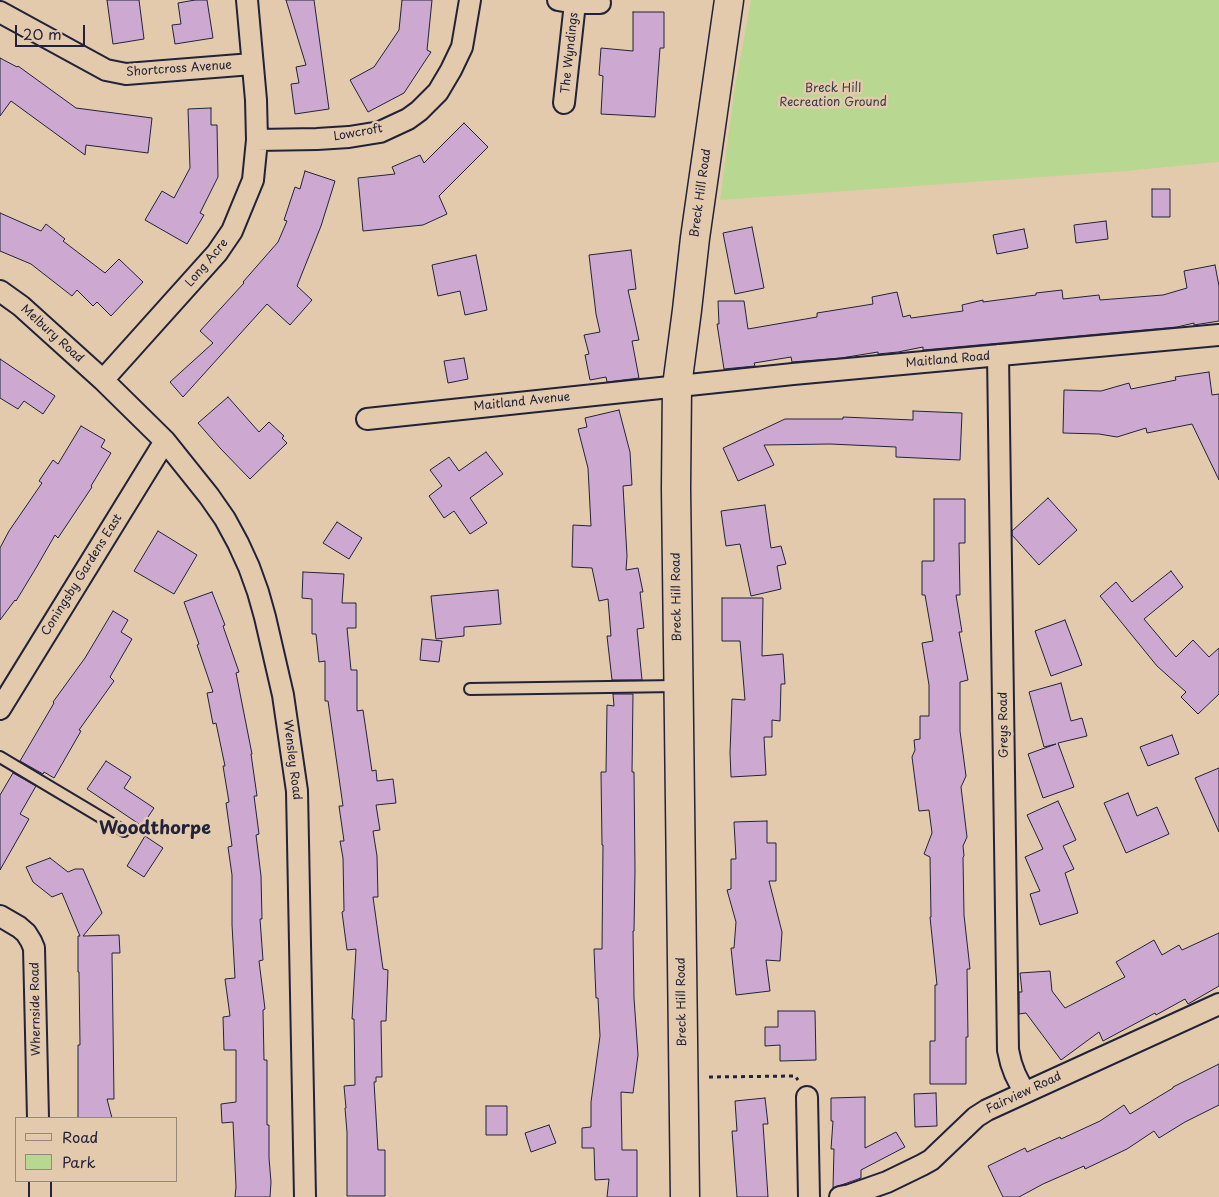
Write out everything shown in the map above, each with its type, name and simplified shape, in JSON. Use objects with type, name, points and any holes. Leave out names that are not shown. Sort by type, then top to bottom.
[{"type":"street","name":"Long Acre","points":[[103,380],[217,253],[232,231],[253,180],[257,140],[256,100],[247,0]]},
{"type":"street","name":"Lowcroft","points":[[257,140],[317,140],[349,137],[380,132],[408,119],[438,92],[451,70],[462,47],[470,0]]},
{"type":"street","name":"Breck Hill Road","points":[[685,1197],[676,488],[677,386],[688,310],[695,238],[729,0]]},
{"type":"street","name":"The Wyndings","points":[[564,103],[566,1],[600,3]]},
{"type":"street","name":"Shortcross Avenue","points":[[0,12],[106,70],[126,74],[252,64]]},
{"type":"street","name":"Melbury Road","points":[[0,291],[21,306],[103,380]]},
{"type":"street","name":"Maitland Road","points":[[677,386],[1219,335]]},
{"type":"street","name":"Greys Road","points":[[998,355],[1008,1050],[1014,1074],[1024,1092]]},
{"type":"street","name":"Wensley Road","points":[[103,380],[165,440],[209,496],[229,527],[249,567],[265,617],[283,695],[297,791],[304,1197]]},
{"type":"street","name":"Maitland Avenue","points":[[367,419],[677,386]]},
{"type":"street","name":"Coningsby Gardens East","points":[[0,709],[165,440]]},
{"type":"street","name":"Whernside Road","points":[[0,916],[26,933],[34,948],[38,1117]]},
{"type":"street","name":"Fairview Road","points":[[840,1197],[850,1196],[887,1182],[931,1160],[976,1117],[987,1110],[1219,1004]]},
{"type":"street","points":[[807,1097],[809,1197]]},
{"type":"street","points":[[40,1182],[40,1197]]},
{"type":"lane","points":[[470,690],[678,686]]},
{"type":"lane","points":[[0,757],[124,831]]},
{"type":"path","points":[[683,1078],[795,1076],[807,1097]]},
{"type":"green space","name":"Breck Hill Recreation Ground","points":[[751,0],[1219,0],[1219,162],[1126,171],[720,200],[734,93]]},
{"type":"building","points":[[107,0],[139,0],[144,39],[113,44]]},
{"type":"building","points":[[207,0],[213,38],[175,44],[172,25],[181,24],[178,3]]},
{"type":"building","points":[[286,0],[314,0],[329,109],[295,114],[291,84],[299,83],[296,67],[306,65]]},
{"type":"building","points":[[402,0],[432,0],[427,50],[431,52],[404,93],[368,112],[350,80],[374,67],[399,30]]},
{"type":"building","points":[[633,12],[664,12],[664,48],[660,48],[655,117],[601,114],[603,76],[599,75],[601,48],[633,51]]},
{"type":"building","points":[[0,58],[18,66],[76,108],[152,118],[148,153],[86,145],[85,155],[11,101],[0,116]]},
{"type":"building","points":[[211,108],[211,125],[217,125],[218,177],[200,213],[204,215],[187,244],[145,220],[162,191],[174,198],[190,168],[188,109]]},
{"type":"building","points":[[464,123],[488,147],[439,196],[447,214],[423,225],[363,231],[358,178],[395,174],[392,167],[420,155],[424,163]]},
{"type":"building","points":[[305,171],[335,181],[321,226],[297,286],[312,300],[290,325],[267,304],[183,397],[170,382],[213,343],[200,331],[278,242],[287,221],[284,220],[295,187],[300,189]]},
{"type":"building","points":[[1152,189],[1170,189],[1170,217],[1152,217]]},
{"type":"building","points":[[0,213],[41,231],[46,224],[65,239],[63,241],[105,273],[119,259],[143,282],[111,316],[97,302],[93,306],[77,290],[72,296],[31,264],[0,251]]},
{"type":"building","points":[[1106,221],[1108,239],[1076,243],[1074,225]]},
{"type":"building","points":[[752,227],[764,288],[735,294],[723,233]]},
{"type":"building","points":[[1024,229],[1028,248],[997,254],[993,235]]},
{"type":"building","points":[[631,250],[636,289],[628,290],[639,340],[632,341],[639,378],[607,382],[606,377],[590,380],[585,355],[589,354],[584,335],[600,332],[589,255]]},
{"type":"building","points":[[476,255],[487,310],[465,315],[460,291],[438,296],[432,265]]},
{"type":"building","points":[[1215,265],[1219,286],[1219,321],[1194,325],[1194,323],[1177,327],[923,350],[923,347],[898,352],[878,354],[878,352],[841,358],[792,362],[791,357],[754,363],[755,366],[724,369],[717,324],[719,324],[718,301],[744,301],[748,329],[817,317],[817,313],[873,304],[872,297],[897,292],[903,317],[910,315],[911,318],[963,311],[962,305],[983,300],[983,302],[1062,290],[1063,299],[1099,295],[1100,300],[1163,295],[1187,288],[1184,271]]},
{"type":"building","points":[[464,358],[468,379],[448,383],[444,361]]},
{"type":"building","points":[[0,359],[55,396],[43,414],[24,401],[18,409],[0,398]]},
{"type":"building","points":[[1209,372],[1212,395],[1219,394],[1219,480],[1192,424],[1147,433],[1146,428],[1117,437],[1099,434],[1063,433],[1064,390],[1101,391],[1129,383],[1131,389],[1176,380],[1175,377]]},
{"type":"building","points":[[228,397],[259,432],[269,422],[284,436],[282,438],[287,443],[250,479],[198,423]]},
{"type":"building","points":[[619,410],[630,452],[632,485],[623,486],[626,570],[638,568],[643,592],[640,592],[644,628],[637,629],[642,680],[612,680],[607,636],[611,636],[608,599],[599,601],[592,568],[572,567],[573,525],[591,526],[588,468],[578,429],[587,427],[585,418]]},
{"type":"building","points":[[913,411],[962,413],[960,460],[896,457],[896,447],[830,444],[764,445],[774,465],[738,481],[723,448],[785,419],[843,419],[843,417],[913,420]]},
{"type":"building","points":[[81,426],[105,440],[101,447],[111,453],[92,487],[58,538],[55,535],[16,601],[0,620],[0,548],[9,531],[42,483],[39,481],[53,460],[58,464]]},
{"type":"building","points":[[486,452],[503,474],[470,498],[487,523],[470,534],[454,511],[444,518],[429,496],[442,486],[430,470],[449,457],[459,471]]},
{"type":"building","points":[[1048,498],[1077,530],[1039,565],[1012,535],[1012,531]]},
{"type":"building","points":[[934,499],[965,499],[965,543],[959,543],[960,595],[956,595],[962,632],[959,632],[968,680],[960,682],[960,731],[966,776],[961,787],[967,837],[963,846],[964,915],[970,969],[967,969],[968,1037],[966,1037],[966,1084],[930,1084],[930,1041],[935,1041],[935,985],[937,985],[930,917],[930,857],[924,854],[932,833],[929,810],[919,811],[912,757],[915,750],[914,740],[920,739],[920,716],[929,716],[929,685],[922,643],[933,641],[925,595],[922,595],[922,561],[934,561]]},
{"type":"building","points":[[765,505],[771,548],[781,546],[786,564],[777,566],[781,589],[751,596],[740,544],[726,546],[721,511]]},
{"type":"building","points":[[337,522],[362,538],[349,559],[323,543]]},
{"type":"building","points":[[158,531],[197,555],[174,594],[134,571]]},
{"type":"building","points":[[1171,571],[1183,587],[1144,619],[1176,657],[1193,640],[1209,657],[1219,648],[1219,694],[1198,714],[1181,697],[1186,692],[1157,666],[1100,596],[1116,582],[1132,602]]},
{"type":"building","points":[[303,572],[344,574],[342,603],[356,603],[356,628],[347,628],[351,670],[357,670],[357,711],[363,710],[372,771],[376,770],[377,781],[393,779],[396,803],[376,805],[380,830],[373,831],[377,856],[378,897],[373,897],[383,969],[388,970],[386,1021],[381,1021],[382,1077],[376,1077],[376,1082],[374,1082],[378,1150],[385,1150],[385,1196],[347,1196],[347,1132],[344,1086],[355,1085],[354,1019],[352,1019],[356,949],[347,950],[342,912],[344,911],[343,858],[340,841],[344,841],[339,806],[343,806],[328,701],[325,701],[325,661],[319,662],[316,634],[312,634],[312,599],[302,598]]},
{"type":"building","points":[[498,590],[501,624],[464,627],[464,636],[436,639],[431,596]]},
{"type":"building","points":[[212,592],[225,625],[223,626],[239,672],[236,673],[252,754],[257,796],[254,796],[259,834],[256,835],[261,876],[262,919],[260,919],[263,960],[259,961],[265,1009],[263,1010],[264,1060],[267,1060],[270,1197],[235,1197],[233,1122],[222,1123],[221,1104],[236,1102],[236,1050],[224,1050],[223,1017],[230,1016],[225,979],[235,978],[232,875],[228,847],[232,846],[226,803],[229,802],[223,766],[225,766],[216,723],[213,724],[207,693],[213,692],[184,602]]},
{"type":"building","points":[[722,598],[763,598],[762,656],[783,654],[785,684],[781,684],[780,721],[772,720],[772,737],[764,737],[766,775],[731,777],[732,699],[745,700],[740,641],[722,641]]},
{"type":"building","points":[[113,611],[128,620],[121,632],[132,639],[110,677],[114,681],[79,730],[81,731],[54,778],[44,772],[43,774],[20,761],[53,702],[85,658]]},
{"type":"building","points":[[1065,620],[1082,665],[1051,676],[1035,631]]},
{"type":"building","points":[[422,639],[442,641],[439,662],[420,660]]},
{"type":"building","points":[[1061,683],[1071,721],[1082,718],[1087,736],[1058,743],[1074,787],[1043,798],[1028,754],[1056,744],[1044,747],[1029,692]]},
{"type":"building","points":[[613,694],[633,694],[632,772],[634,772],[635,870],[633,931],[634,998],[638,1055],[633,1093],[621,1092],[622,1150],[637,1150],[637,1197],[607,1197],[609,1179],[595,1180],[594,1148],[582,1148],[582,1128],[591,1127],[591,1102],[600,1036],[594,949],[602,949],[603,845],[601,772],[606,772],[607,705],[614,706]]},
{"type":"building","points":[[1172,735],[1179,754],[1148,766],[1140,747]]},
{"type":"building","points":[[106,761],[131,777],[124,788],[154,808],[142,826],[87,789]]},
{"type":"building","points":[[1219,768],[1219,832],[1195,778]]},
{"type":"building","points":[[13,773],[36,786],[20,814],[29,819],[0,870],[0,795]]},
{"type":"building","points":[[1128,793],[1137,816],[1157,807],[1169,834],[1126,853],[1104,803]]},
{"type":"building","points":[[1058,801],[1076,840],[1063,846],[1074,869],[1065,873],[1078,913],[1040,925],[1030,894],[1040,891],[1025,857],[1043,849],[1027,815]]},
{"type":"building","points":[[767,821],[767,843],[776,843],[776,881],[769,881],[782,932],[780,961],[766,960],[770,991],[736,995],[731,948],[734,948],[736,922],[727,890],[731,889],[731,859],[736,859],[734,822]]},
{"type":"building","points":[[145,836],[163,848],[144,877],[127,866]]},
{"type":"building","points":[[50,858],[68,872],[75,869],[83,869],[102,913],[83,936],[119,935],[120,953],[112,953],[114,1099],[107,1099],[112,1117],[78,1117],[78,1045],[80,1045],[78,936],[80,936],[62,893],[52,897],[33,882],[26,867]]},
{"type":"building","points":[[1219,933],[1219,986],[1188,1004],[1185,999],[1156,1015],[1155,1013],[1103,1041],[1099,1032],[1061,1060],[1026,1013],[1019,1014],[1019,992],[1022,992],[1020,973],[1050,971],[1052,991],[1065,1008],[1125,977],[1116,962],[1154,940],[1162,955],[1179,945],[1182,950]]},
{"type":"building","points":[[778,1011],[815,1011],[816,1060],[780,1061],[780,1045],[765,1046],[765,1027],[778,1027]]},
{"type":"building","points":[[1219,1064],[1219,1105],[1159,1138],[1154,1131],[1127,1149],[1085,1169],[1084,1166],[1019,1197],[1003,1197],[988,1166],[1025,1148],[1027,1152],[1060,1137],[1061,1139],[1100,1121],[1124,1105],[1130,1114],[1173,1087]]},
{"type":"building","points":[[936,1093],[937,1126],[915,1127],[914,1094]]},
{"type":"building","points":[[865,1097],[865,1148],[896,1132],[905,1147],[861,1170],[861,1178],[833,1188],[834,1149],[831,1149],[833,1121],[831,1121],[831,1098]]},
{"type":"building","points":[[765,1098],[768,1124],[763,1124],[768,1197],[737,1197],[732,1131],[737,1131],[735,1101]]},
{"type":"building","points":[[486,1106],[507,1106],[507,1135],[486,1135]]},
{"type":"building","points":[[549,1125],[556,1143],[531,1152],[525,1133]]},
{"type":"district","name":"Woodthorpe","points":[[155,829]]}]
